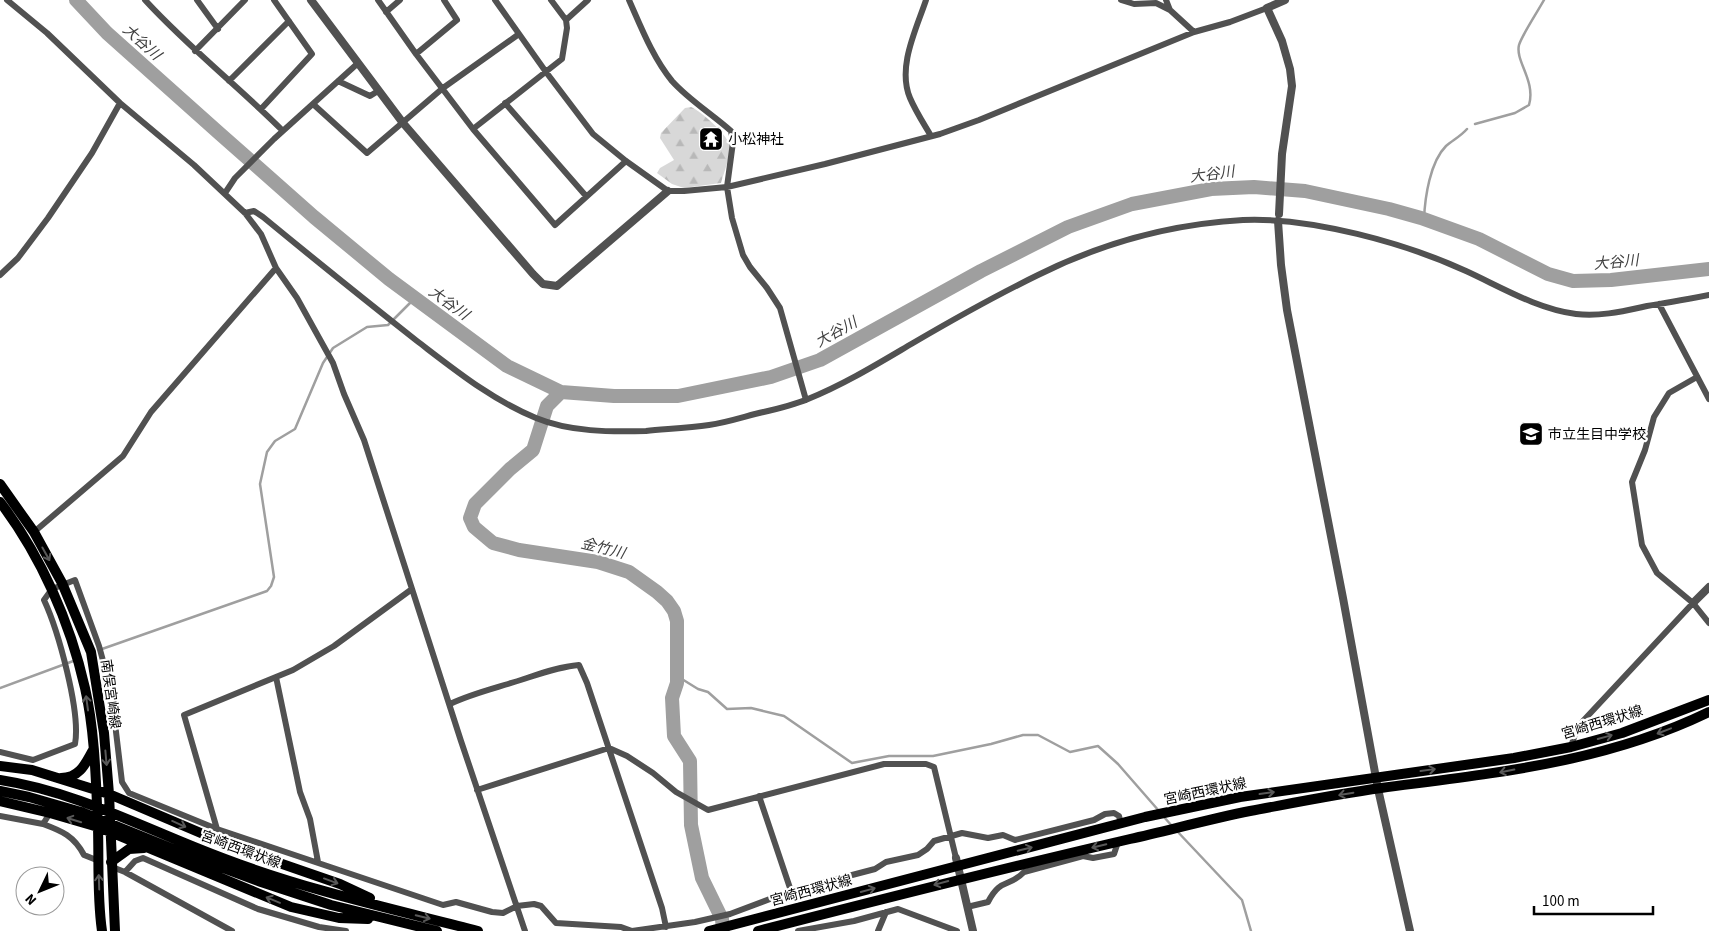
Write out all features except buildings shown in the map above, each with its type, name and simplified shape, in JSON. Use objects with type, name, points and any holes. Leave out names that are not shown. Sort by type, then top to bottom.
[{"type":"main road","name":"南俣宮崎線","points":[[0,484],[34,532],[63,585],[91,652],[104,733],[115,931]]},
{"type":"main road","name":"南俣宮崎線","points":[[0,502],[12,518],[52,589],[70,637],[85,689],[93,750],[102,931]]},
{"type":"main road","name":"宮崎西環状線","points":[[709,931],[957,862],[1240,797],[1514,758],[1571,747],[1622,733],[1709,700]]},
{"type":"main road","name":"宮崎西環状線","points":[[758,931],[961,878],[1249,811],[1378,789],[1494,774],[1626,746],[1709,712]]},
{"type":"main road","points":[[55,778],[68,778],[79,773],[93,750]]},
{"type":"main road","points":[[0,766],[32,770],[108,794],[236,848],[340,884],[391,914]]},
{"type":"main road","name":"宮崎西環状線","points":[[0,780],[23,784],[78,800],[223,863]]},
{"type":"main road","name":"宮崎西環状線","points":[[0,791],[30,797],[81,812],[223,863],[265,873],[437,931]]},
{"type":"main road","points":[[0,801],[98,827],[291,907],[338,918],[391,914]]},
{"type":"main road","points":[[111,864],[129,849],[147,848]]},
{"type":"main road","name":"宮崎西環状線","points":[[391,914],[478,931]]},
{"type":"street","points":[[8,0],[47,33],[120,103],[147,124],[245,213],[261,234],[276,268],[297,298],[333,364],[364,440],[477,790],[525,931]]},
{"type":"street","points":[[145,0],[196,51],[283,131]]},
{"type":"street","points":[[197,0],[218,29]]},
{"type":"street","points":[[196,51],[245,0]]},
{"type":"street","points":[[261,109],[312,54],[274,0]]},
{"type":"street","points":[[311,0],[403,123],[526,267],[543,284],[557,286],[668,191]]},
{"type":"street","points":[[378,0],[473,129],[555,224],[626,161]]},
{"type":"street","points":[[386,12],[400,0]]},
{"type":"street","points":[[416,54],[457,20],[444,0]]},
{"type":"street","points":[[495,0],[593,134],[626,161],[668,191],[727,187],[931,136],[979,120],[1194,32],[1230,22],[1285,0]]},
{"type":"street","points":[[473,129],[562,59],[567,28],[566,20],[552,0]]},
{"type":"street","points":[[566,20],[588,0]]},
{"type":"street","points":[[629,0],[653,52],[672,81],[731,131],[733,142],[727,187],[732,218],[743,255],[780,308],[805,398]]},
{"type":"street","points":[[926,0],[908,50],[906,81],[910,98],[931,136]]},
{"type":"street","points":[[1121,0],[1134,4],[1156,3],[1170,10],[1194,32]]},
{"type":"street","points":[[1166,0],[1170,10]]},
{"type":"street","points":[[1267,8],[1282,41],[1290,69],[1292,86],[1282,154],[1278,217],[1281,265],[1287,310],[1378,789],[1410,931]]},
{"type":"street","points":[[229,80],[289,21]]},
{"type":"street","points":[[313,104],[367,154],[443,88],[519,34]]},
{"type":"street","points":[[225,193],[235,178],[274,139],[357,64]]},
{"type":"street","points":[[338,81],[361,94],[370,96],[378,91]]},
{"type":"street","points":[[0,275],[18,258],[48,218],[92,153],[120,103]]},
{"type":"street","points":[[505,103],[586,196]]},
{"type":"street","points":[[245,213],[254,211],[263,217],[367,302],[476,386],[505,404],[539,419],[556,424],[614,432],[662,430],[709,425],[785,407],[862,373],[957,318],[1040,274],[1074,260],[1156,232],[1207,223],[1278,217],[1351,233],[1403,247],[1461,268],[1528,300],[1553,309],[1579,314],[1610,313],[1709,295]]},
{"type":"street","points":[[34,532],[123,456],[151,412],[276,268]]},
{"type":"street","points":[[1659,304],[1709,399]]},
{"type":"street","points":[[1697,377],[1669,393],[1654,417],[1645,450],[1632,482],[1642,545],[1657,574],[1693,603],[1709,623]]},
{"type":"street","points":[[0,752],[33,760],[75,744],[72,695],[59,643],[44,600],[52,589],[75,580],[99,646],[111,690],[122,782],[129,793],[217,829],[443,905],[456,902],[492,912],[503,913],[517,906],[534,904],[541,906],[556,923],[621,927],[632,931],[695,922],[730,914],[792,891],[875,869],[886,862],[918,856],[934,841],[962,833],[988,838],[1003,835],[1015,840],[1114,813],[1119,816],[1121,824]]},
{"type":"street","points":[[1571,747],[1575,734],[1583,722],[1709,587]]},
{"type":"street","points":[[217,829],[184,716],[276,678],[334,646],[412,589]]},
{"type":"street","points":[[450,704],[468,696],[528,677],[579,665],[609,748],[662,908],[666,926]]},
{"type":"street","points":[[276,678],[300,792],[310,819],[318,862]]},
{"type":"street","points":[[92,736],[104,733]]},
{"type":"street","points":[[477,790],[609,748],[626,756],[653,773],[676,792],[708,810],[884,764],[926,764],[934,767],[973,931]]},
{"type":"street","points":[[759,796],[792,891]]},
{"type":"street","points":[[43,824],[50,813]]},
{"type":"street","points":[[0,816],[43,824],[66,832],[80,846],[84,855],[99,861]]},
{"type":"street","points":[[967,907],[988,902],[994,891],[1002,884],[1018,878],[1024,872],[1083,856],[1092,858],[1114,854],[1118,842]]},
{"type":"street","points":[[126,872],[134,861],[143,858],[258,909],[319,927],[346,931]]},
{"type":"street","points":[[111,864],[232,931]]},
{"type":"street","points":[[803,931],[854,921],[898,909],[957,931]]},
{"type":"street","points":[[878,931],[886,912]]},
{"type":"green space","points":[[691,107],[714,125],[729,143],[729,156],[721,183],[684,188],[672,184],[657,173],[660,168],[674,160],[660,138],[661,133],[685,108]]},
{"type":"waterway","name":"大谷川","points":[[76,0],[107,33],[219,133],[314,217],[389,279],[507,366],[561,392],[614,396],[678,396],[771,377],[820,360],[981,271],[1068,227],[1132,204],[1211,189],[1254,187],[1305,191],[1389,209],[1421,218],[1479,239],[1548,274],[1573,281],[1611,280],[1709,269]]},
{"type":"waterway","points":[[1475,124],[1515,113],[1529,105],[1530,88],[1520,58],[1519,45],[1544,0]]},
{"type":"waterway","points":[[1424,219],[1429,180],[1436,161],[1446,146],[1467,129]]},
{"type":"waterway","points":[[102,649],[267,591],[274,577],[260,484],[267,452],[275,441],[295,429],[323,363],[333,348],[367,327],[388,325],[415,298]]},
{"type":"waterway","name":"金竹川","points":[[561,392],[547,406],[533,450],[510,469],[475,504],[470,518],[474,527],[493,543],[519,550],[598,562],[629,572],[657,592],[674,611],[677,621],[677,683],[672,698],[674,736],[690,761],[691,825],[702,878],[722,919],[723,931]]},
{"type":"waterway","points":[[0,688],[76,660]]},
{"type":"waterway","points":[[677,676],[698,689],[708,692],[727,709],[751,708],[784,716],[852,763],[889,756],[933,756],[1023,735],[1038,735],[1070,752],[1098,746],[1118,764],[1159,811]]},
{"type":"waterway","points":[[1164,817],[1172,826]]},
{"type":"waterway","points":[[1176,830],[1242,900],[1251,931]]},
{"type":"place","name":"小松神社","points":[[711,139]]},
{"type":"place","name":"市立生目中学校","points":[[1531,434]]}]
